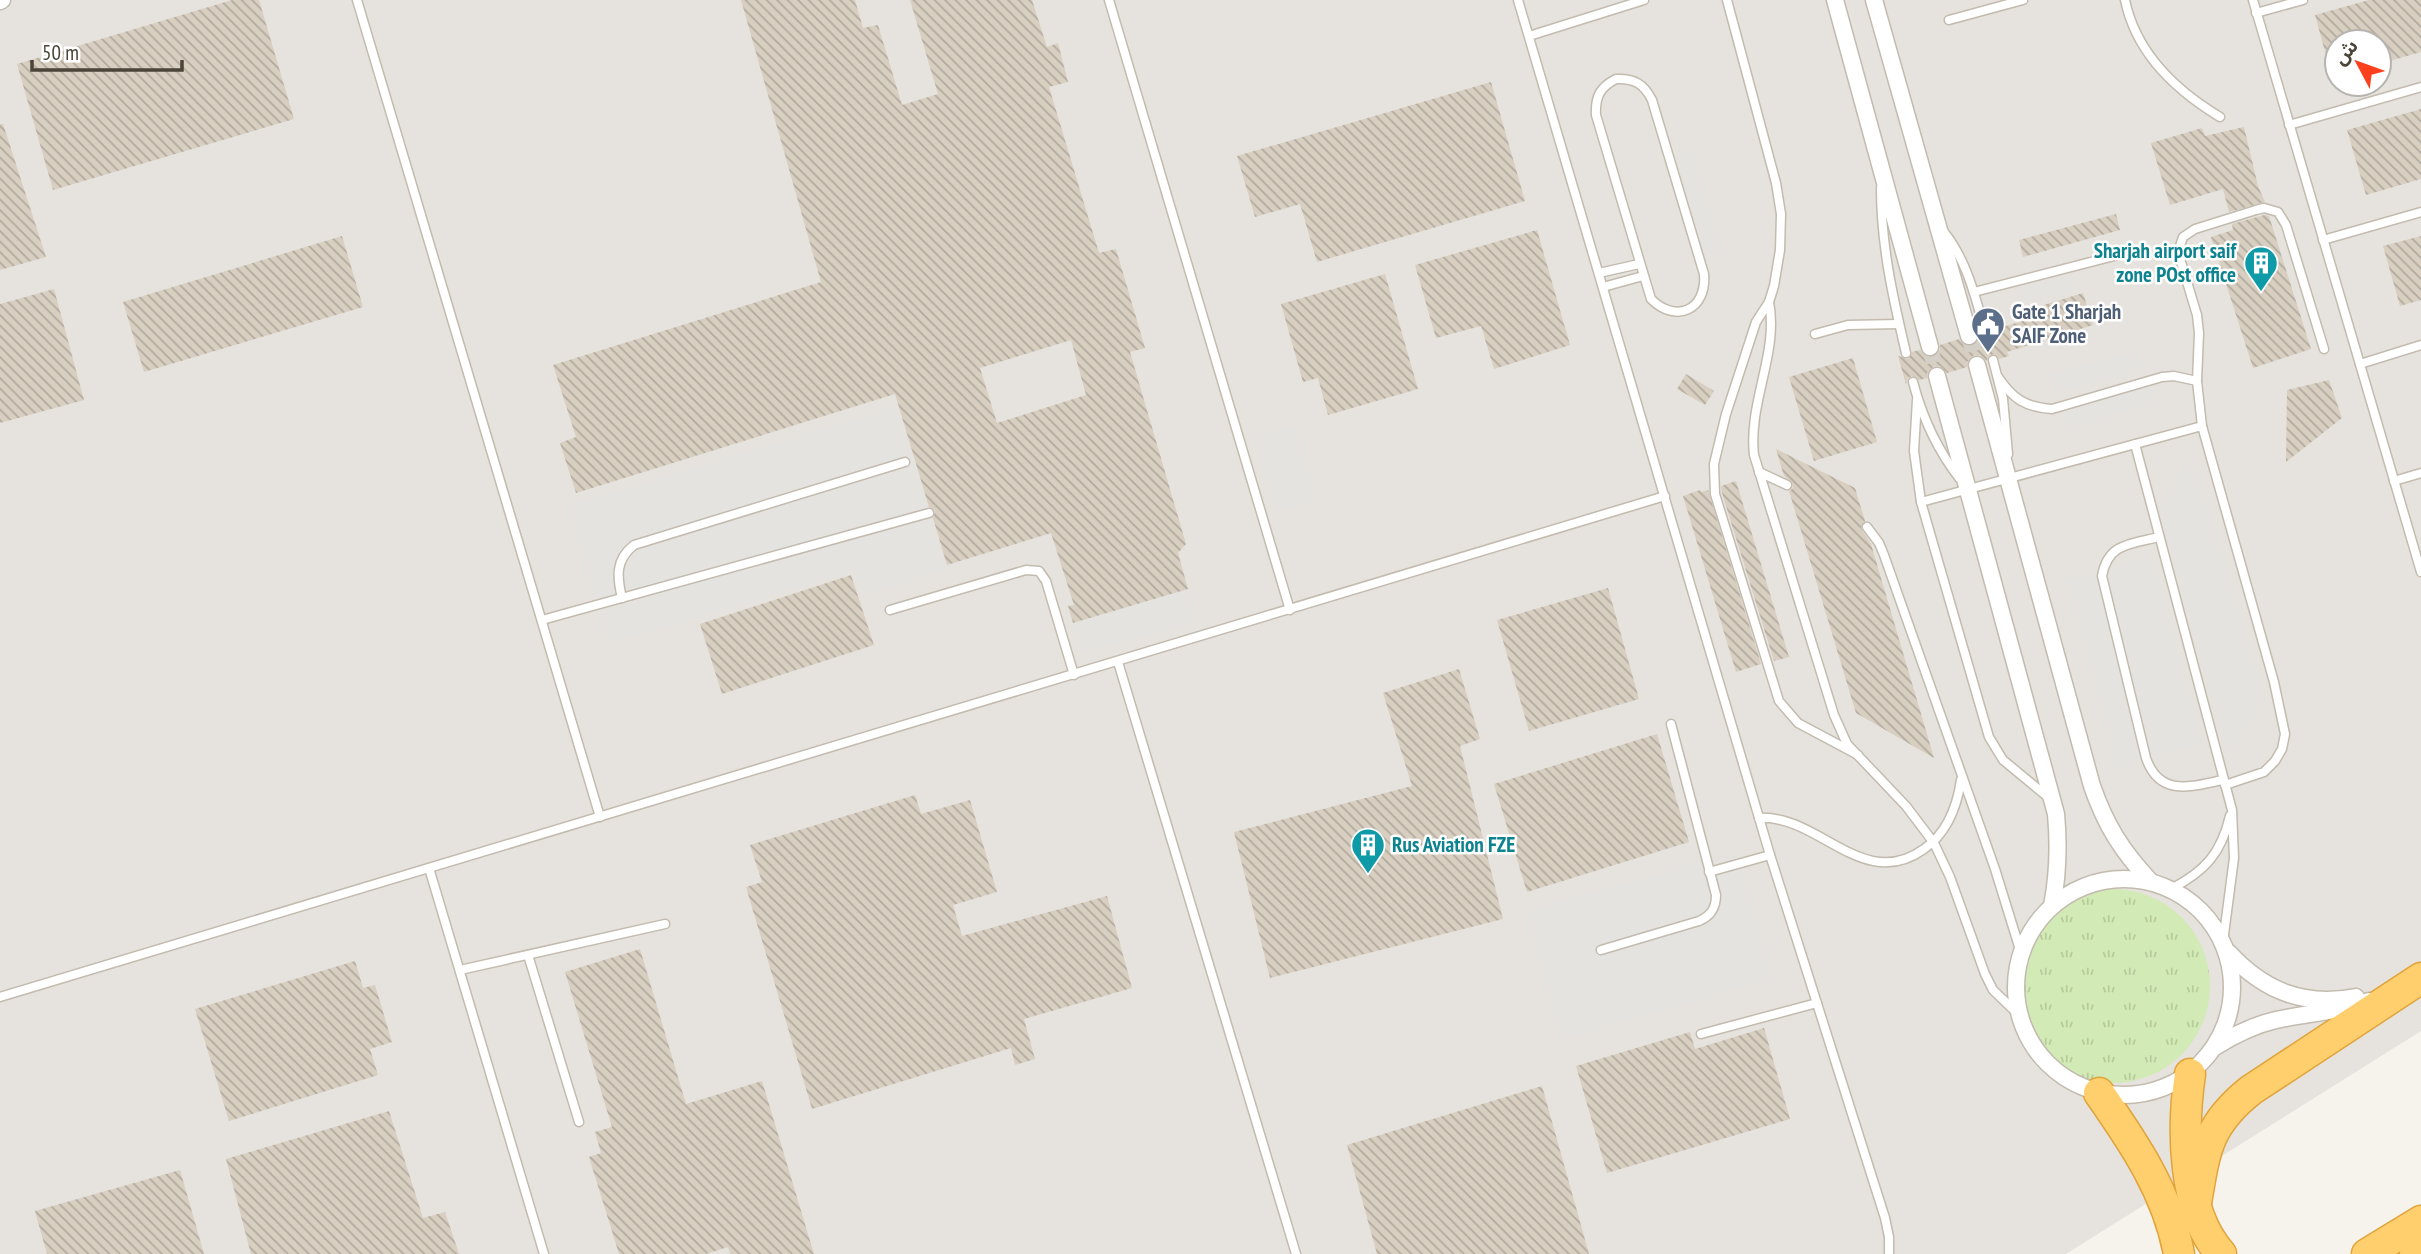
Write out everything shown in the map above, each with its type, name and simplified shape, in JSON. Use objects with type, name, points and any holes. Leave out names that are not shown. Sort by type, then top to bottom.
[{"type":"highway","points":[[2196,1203],[2204,1153],[2215,1128],[2230,1107],[2250,1090],[2421,978]]},
{"type":"highway","points":[[2190,1074],[2185,1111],[2185,1142],[2196,1203],[2206,1232],[2221,1254]]},
{"type":"highway","points":[[2099,1093],[2140,1152],[2156,1183],[2169,1216],[2179,1254]]},
{"type":"highway","points":[[2367,1254],[2421,1221]]},
{"type":"highway","points":[[2415,1254],[2421,1251]]},
{"type":"street","points":[[1835,0],[1930,347]]},
{"type":"street","points":[[1874,0],[1969,336]]},
{"type":"street","points":[[1977,365],[2092,786],[2114,838],[2150,881]]},
{"type":"street","points":[[1937,376],[2056,814],[2058,876],[2052,906]]},
{"type":"street","points":[[2225,946],[2232,975],[2232,1000],[2226,1024],[2215,1047],[2190,1074],[2169,1086],[2147,1094],[2123,1096],[2099,1093],[2077,1085],[2057,1073],[2040,1056],[2027,1037],[2015,994],[2016,973],[2021,953],[2033,928],[2052,906],[2069,894],[2108,880],[2129,878],[2150,881],[2171,889],[2202,910],[2225,946],[2255,977],[2290,995],[2316,1000],[2342,1000],[2389,991]]},
{"type":"street","points":[[2215,1047],[2255,1026],[2336,1011],[2421,978]]},
{"type":"lane","points":[[357,0],[600,817]]},
{"type":"lane","points":[[1109,0],[1290,610]]},
{"type":"lane","points":[[1518,0],[1770,855],[1885,1218],[1889,1254]]},
{"type":"lane","points":[[1529,36],[1644,0]]},
{"type":"lane","points":[[1727,0],[1776,183],[1781,214],[1780,250],[1769,302],[1772,333],[1755,408],[1752,437],[1759,472],[1834,715],[1847,744],[1906,806],[1934,843],[1950,877],[1984,974],[1993,990],[2019,1014]]},
{"type":"lane","points":[[1949,20],[2023,0]]},
{"type":"lane","points":[[2125,0],[2137,34],[2152,60],[2171,82],[2194,102],[2220,117]]},
{"type":"lane","points":[[2253,0],[2421,572]]},
{"type":"lane","points":[[2256,13],[2303,0]]},
{"type":"lane","points":[[1616,79],[1639,82],[1652,100],[1704,274],[1705,286],[1701,298],[1693,307],[1682,312],[1670,312],[1651,299],[1643,276],[1596,115],[1595,104],[1599,93],[1616,79]]},
{"type":"lane","points":[[2290,125],[2421,87]]},
{"type":"lane","points":[[1881,167],[1884,246],[1906,354]]},
{"type":"lane","points":[[2159,537],[2117,548],[2109,556],[2102,576],[2146,758],[2156,777],[2175,787],[2224,783],[2264,772],[2283,749],[2286,734],[2274,682],[2202,426],[2197,381],[2197,315],[2178,252],[2179,244],[2188,232],[2256,210],[2271,209],[2283,218],[2324,349]]},
{"type":"lane","points":[[2323,240],[2421,212]]},
{"type":"lane","points":[[1937,224],[1961,258],[1986,331]]},
{"type":"lane","points":[[1974,292],[2122,254]]},
{"type":"lane","points":[[1599,273],[1639,264]]},
{"type":"lane","points":[[1603,287],[1643,276]]},
{"type":"lane","points":[[1769,302],[1756,322],[1726,414],[1714,464],[1715,494],[1779,701],[1798,723],[1857,755]]},
{"type":"lane","points":[[1815,334],[1848,325],[1899,324]]},
{"type":"lane","points":[[2360,363],[2421,345]]},
{"type":"lane","points":[[1993,360],[2006,420],[2009,478]]},
{"type":"lane","points":[[1998,377],[2008,392],[2022,402],[2052,409],[2162,377],[2174,376],[2197,381]]},
{"type":"lane","points":[[1913,382],[1917,400],[1937,443],[1968,489]]},
{"type":"lane","points":[[1917,400],[1914,451],[1921,502],[1989,737],[2003,760],[2051,800]]},
{"type":"lane","points":[[1921,502],[2202,426]]},
{"type":"lane","points":[[2135,444],[2232,810],[2234,858],[2225,946]]},
{"type":"lane","points":[[622,598],[617,570],[626,552],[634,545],[905,462]]},
{"type":"lane","points":[[1759,472],[1787,485]]},
{"type":"lane","points":[[2394,481],[2421,472]]},
{"type":"lane","points":[[0,997],[1665,496]]},
{"type":"lane","points":[[542,620],[929,513]]},
{"type":"lane","points":[[1867,527],[1884,555],[1995,869],[2021,953]]},
{"type":"lane","points":[[890,610],[1026,570],[1038,571],[1046,581],[1074,675]]},
{"type":"lane","points":[[1118,662],[1297,1254]]},
{"type":"lane","points":[[1601,950],[1705,918],[1711,914],[1716,902],[1671,724]]},
{"type":"lane","points":[[1759,818],[1790,821],[1868,861],[1891,863],[1914,857],[1934,843],[1948,824],[1958,801],[1962,777]]},
{"type":"lane","points":[[2171,889],[2194,877],[2213,858],[2225,836],[2232,810]]},
{"type":"lane","points":[[1709,872],[1770,855]]},
{"type":"lane","points":[[429,868],[544,1254]]},
{"type":"lane","points":[[460,970],[665,924]]},
{"type":"lane","points":[[528,955],[579,1122]]},
{"type":"lane","points":[[1701,1034],[1817,1003]]},
{"type":"shaded area","points":[[0,0],[2421,0],[2421,1031],[2066,1254],[0,1254]]},
{"type":"shaded area","points":[[1692,152],[1720,250],[1703,255],[1675,156]]},
{"type":"shaded area","points":[[2069,271],[2075,289],[2023,303],[2018,286]]},
{"type":"shaded area","points":[[2129,353],[2148,366],[2058,392],[2049,374]]},
{"type":"shaded area","points":[[2155,385],[2154,404],[2064,429],[2066,409]]},
{"type":"shaded area","points":[[898,407],[946,569],[863,595],[855,570],[609,644],[568,506]]},
{"type":"shaded area","points":[[1296,426],[1316,501],[1276,512],[1256,437]]},
{"type":"shaded area","points":[[2191,458],[2264,700],[2228,755],[2159,507]]},
{"type":"shaded area","points":[[2151,558],[2202,743],[2118,767],[2067,581]]},
{"type":"shaded area","points":[[1185,588],[1195,621],[1083,653],[1073,623]]},
{"type":"shaded area","points":[[1737,852],[1772,979],[1561,1039],[1526,911]]},
{"type":"green space","points":[[2113,889],[2150,897],[2181,918],[2202,949],[2210,986],[2202,1023],[2181,1054],[2150,1075],[2113,1083],[2076,1075],[2045,1054],[2024,1023],[2016,986],[2024,949],[2045,918],[2076,897]]},
{"type":"building","points":[[232,0],[259,0],[294,119],[53,190],[17,64]]},
{"type":"building","points":[[741,0],[855,0],[863,28],[878,25],[902,105],[938,94],[910,0],[1032,0],[1047,47],[1058,43],[1068,82],[1049,87],[1099,253],[1116,249],[1145,348],[1130,352],[1186,544],[1178,553],[1188,589],[1073,623],[1068,606],[1074,605],[1051,533],[947,565],[933,518],[935,511],[929,507],[895,394],[576,493],[560,443],[576,437],[553,365],[821,282]],"holes":[[[1071,340],[1086,395],[997,423],[980,368]]]},
{"type":"building","points":[[2369,0],[2421,0],[2421,52],[2393,60],[2393,28],[2323,28],[2323,44],[2315,15]]},
{"type":"building","points":[[1491,82],[1525,201],[1317,262],[1300,204],[1255,217],[1237,156]]},
{"type":"building","points":[[2421,109],[2421,179],[2366,195],[2347,130]]},
{"type":"building","points":[[0,124],[3,124],[46,257],[0,270]]},
{"type":"building","points":[[2244,127],[2258,186],[2265,202],[2229,212],[2223,189],[2170,205],[2151,143],[2202,128],[2205,136]]},
{"type":"building","points":[[2116,214],[2120,230],[2023,257],[2019,240]]},
{"type":"building","name":"Sharjah airport saif zone POst office","points":[[2269,216],[2311,349],[2253,368],[2211,237],[2233,230],[2232,224]]},
{"type":"building","points":[[1537,230],[1570,345],[1494,369],[1481,326],[1436,338],[1415,265]]},
{"type":"building","points":[[342,236],[363,307],[144,372],[123,302]]},
{"type":"building","points":[[2421,236],[2421,300],[2400,306],[2383,246]]},
{"type":"building","points":[[1385,274],[1418,389],[1328,415],[1318,378],[1303,382],[1281,304]]},
{"type":"building","points":[[54,289],[84,400],[0,423],[0,304]]},
{"type":"building","points":[[2083,293],[2093,325],[2007,352],[2009,356],[1999,359],[1994,354],[1988,356],[1987,361],[1980,355],[1974,355],[1967,362],[1967,367],[1947,373],[1940,366],[1934,366],[1927,373],[1927,378],[1919,380],[1912,376],[1906,384],[1898,356],[1908,359],[1912,352],[1920,350],[1927,357],[1933,357],[1940,350],[1940,345],[1959,339],[1966,346],[1972,346],[1977,343],[1979,334],[1987,337],[1991,330],[2023,321],[2020,312]]},
{"type":"building","points":[[1853,358],[1877,442],[1814,461],[1789,377]]},
{"type":"building","points":[[1686,374],[1714,391],[1705,405],[1677,389]]},
{"type":"building","points":[[2329,380],[2342,418],[2286,462],[2287,390]]},
{"type":"building","points":[[1776,449],[1855,488],[1865,521],[1861,528],[1871,544],[1934,758],[1856,713],[1789,491],[1793,484],[1784,476]]},
{"type":"building","points":[[1736,481],[1789,657],[1774,661],[1722,493],[1721,486]]},
{"type":"building","points":[[1708,490],[1761,664],[1736,672],[1683,496]]},
{"type":"building","points":[[851,575],[874,645],[722,694],[700,624]]},
{"type":"building","points":[[1608,588],[1639,699],[1529,731],[1497,620]]},
{"type":"building","name":"Rus Aviation FZE","points":[[1459,669],[1480,739],[1460,746],[1503,919],[1270,978],[1234,832],[1412,786],[1383,693]]},
{"type":"building","points":[[1657,734],[1689,842],[1527,892],[1494,784]]},
{"type":"building","points":[[915,795],[921,814],[970,800],[997,892],[953,905],[962,936],[1107,896],[1132,988],[1024,1019],[1035,1059],[1015,1065],[1011,1048],[812,1109],[746,887],[762,882],[750,845]]},
{"type":"building","points":[[640,949],[686,1104],[762,1081],[814,1254],[730,1254],[728,1247],[706,1254],[619,1254],[589,1157],[601,1153],[595,1132],[612,1127],[565,972]]},
{"type":"building","points":[[355,961],[363,988],[375,985],[392,1042],[370,1049],[378,1075],[229,1121],[195,1009]]},
{"type":"building","points":[[1764,1028],[1790,1119],[1607,1173],[1576,1066],[1690,1032],[1695,1049]]},
{"type":"building","points":[[1542,1086],[1589,1254],[1377,1254],[1347,1145]]},
{"type":"building","points":[[389,1111],[423,1218],[445,1212],[459,1254],[251,1254],[226,1159]]},
{"type":"building","points":[[180,1170],[204,1254],[47,1254],[35,1211]]},
{"type":"tunnel","points":[[1969,336],[1977,365]]},
{"type":"tunnel","points":[[1930,347],[1937,376]]},
{"type":"place","name":"Sharjah airport saif zone POst office","points":[[2261,293]]},
{"type":"place","name":"Gate 1 Sharjah SAIF Zone","points":[[1988,354]]},
{"type":"place","name":"Rus Aviation FZE","points":[[1368,875]]}]
